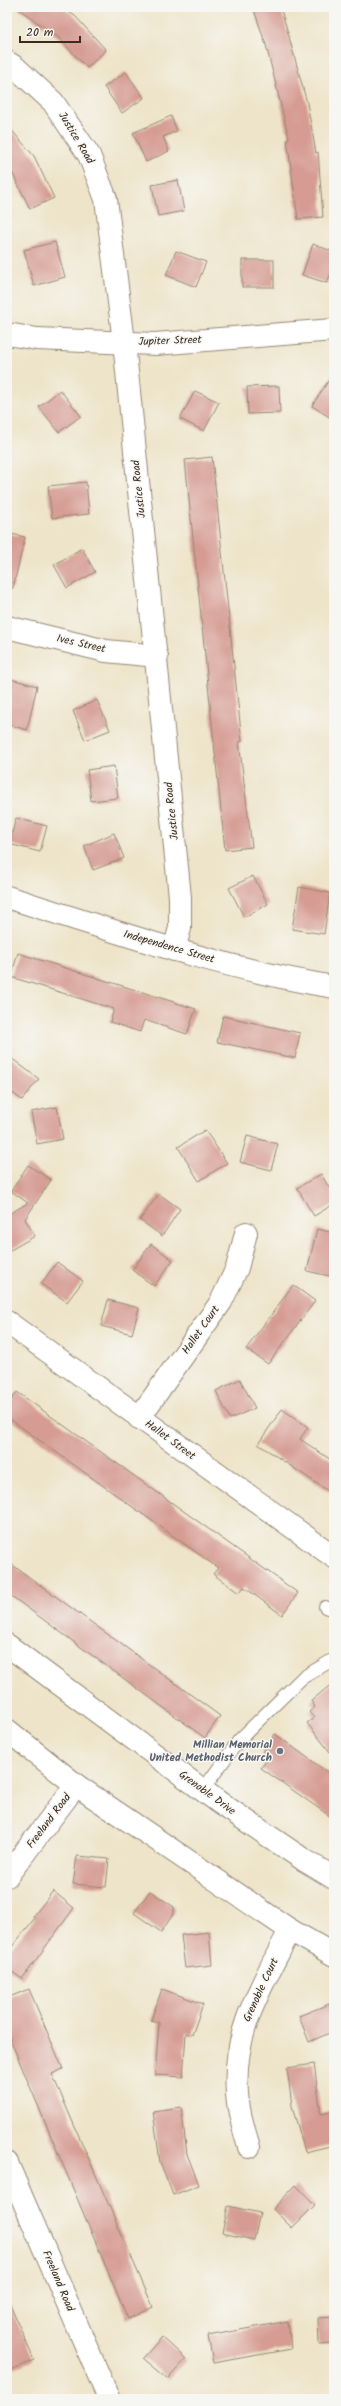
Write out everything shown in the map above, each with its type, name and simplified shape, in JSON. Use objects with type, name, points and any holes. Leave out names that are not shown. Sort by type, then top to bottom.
[{"type":"street","name":"Justice Road","points":[[7,62],[15,67],[53,102],[88,156],[106,199],[124,342],[157,656],[180,897],[180,928],[174,950]]},
{"type":"street","name":"Jupiter Street","points":[[7,334],[37,339],[156,344],[334,330]]},
{"type":"street","name":"Ives Street","points":[[7,627],[106,651],[157,656]]},
{"type":"street","name":"Independence Street","points":[[7,897],[174,950],[289,980],[334,987]]},
{"type":"street","name":"Hallet Court","points":[[139,1418],[221,1302],[237,1268],[246,1233]]},
{"type":"street","name":"Hallet Street","points":[[7,1322],[334,1557]]},
{"type":"street","name":"Grenoble Drive","points":[[7,1645],[202,1791],[304,1860],[334,1878]]},
{"type":"street","points":[[7,1730],[76,1785],[290,1930],[334,1955]]},
{"type":"street","name":"Freeland Road","points":[[7,1876],[76,1785]]},
{"type":"street","name":"Grenoble Court","points":[[249,2147],[236,2094],[237,2052],[249,2012],[290,1930]]},
{"type":"street","name":"Freeland Road","points":[[7,2163],[109,2399]]},
{"type":"lane","points":[[202,1791],[239,1740],[302,1678],[334,1658]]},
{"type":"building","points":[[16,7],[61,7],[75,16],[106,50],[87,68],[59,38]]},
{"type":"building","points":[[253,7],[280,7],[307,103],[316,153],[318,152],[323,217],[298,219],[287,139],[289,138],[266,45]]},
{"type":"building","points":[[126,72],[144,98],[122,113],[104,87]]},
{"type":"building","points":[[171,116],[177,131],[163,137],[169,151],[146,162],[133,133]]},
{"type":"building","points":[[7,125],[34,156],[54,198],[30,209],[7,162]]},
{"type":"building","points":[[178,180],[184,211],[158,216],[152,185]]},
{"type":"building","points":[[55,242],[65,277],[34,286],[24,250]]},
{"type":"building","points":[[313,244],[334,252],[334,266],[327,283],[302,275]]},
{"type":"building","points":[[176,251],[206,262],[196,287],[166,275]]},
{"type":"building","points":[[242,260],[274,260],[274,287],[242,287]]},
{"type":"building","points":[[334,372],[334,420],[312,406]]},
{"type":"building","points":[[279,386],[280,413],[248,414],[247,387]]},
{"type":"building","points":[[60,390],[81,416],[59,432],[39,407]]},
{"type":"building","points":[[195,391],[219,402],[204,431],[180,419]]},
{"type":"building","points":[[212,457],[242,742],[239,742],[252,847],[225,850],[185,460]]},
{"type":"building","points":[[86,482],[89,514],[52,518],[48,486]]},
{"type":"building","points":[[7,533],[25,537],[13,588],[7,588]]},
{"type":"building","points":[[82,548],[95,572],[67,588],[54,565]]},
{"type":"building","points":[[7,678],[37,686],[27,730],[7,724]]},
{"type":"building","points":[[97,700],[110,730],[85,740],[73,711]]},
{"type":"building","points":[[114,766],[118,798],[91,801],[87,770]]},
{"type":"building","points":[[16,818],[47,826],[40,852],[9,844]]},
{"type":"building","points":[[114,833],[124,858],[93,870],[84,846]]},
{"type":"building","points":[[253,876],[268,904],[244,917],[229,888]]},
{"type":"building","points":[[299,887],[330,893],[324,934],[292,929]]},
{"type":"building","points":[[18,953],[196,1009],[187,1034],[144,1020],[140,1032],[110,1022],[114,1009],[11,977]]},
{"type":"building","points":[[223,1016],[300,1033],[295,1058],[217,1042]]},
{"type":"building","points":[[7,1055],[39,1079],[22,1100],[7,1089]]},
{"type":"building","points":[[57,1107],[63,1139],[37,1144],[31,1112]]},
{"type":"building","points":[[205,1130],[227,1163],[199,1181],[178,1147]]},
{"type":"building","points":[[247,1136],[278,1144],[271,1170],[240,1162]]},
{"type":"building","points":[[28,1165],[51,1180],[25,1219],[35,1236],[7,1252],[7,1215],[28,1203],[11,1191]]},
{"type":"building","points":[[321,1174],[334,1196],[334,1204],[314,1216],[297,1188]]},
{"type":"building","points":[[159,1194],[180,1209],[162,1236],[140,1220]]},
{"type":"building","points":[[317,1229],[334,1233],[334,1277],[307,1271]]},
{"type":"building","points":[[151,1244],[173,1260],[154,1286],[132,1270]]},
{"type":"building","points":[[57,1262],[83,1281],[67,1302],[41,1284]]},
{"type":"building","points":[[293,1285],[315,1301],[268,1364],[246,1349]]},
{"type":"building","points":[[108,1300],[139,1308],[132,1334],[101,1326]]},
{"type":"building","points":[[240,1379],[255,1408],[230,1419],[216,1391]]},
{"type":"building","points":[[17,1392],[298,1593],[282,1615],[244,1587],[239,1593],[213,1574],[218,1568],[7,1417],[7,1405]]},
{"type":"building","points":[[282,1409],[308,1427],[300,1439],[334,1462],[334,1495],[258,1444]]},
{"type":"building","points":[[7,1561],[220,1716],[205,1738],[7,1593]]},
{"type":"building","points":[[334,1682],[334,1757],[307,1723],[314,1718],[309,1712],[315,1707],[311,1701]]},
{"type":"building","name":"Millian Memorial United Methodist Church","points":[[275,1734],[334,1777],[334,1819],[261,1768],[269,1757],[262,1752]]},
{"type":"building","points":[[77,1856],[109,1859],[106,1887],[73,1884]]},
{"type":"building","points":[[53,1891],[74,1908],[22,1979],[7,1968],[7,1953],[35,1918],[33,1917]]},
{"type":"building","points":[[150,1891],[174,1907],[174,1913],[161,1932],[134,1913]]},
{"type":"building","points":[[209,1932],[212,1965],[185,1968],[181,1935]]},
{"type":"building","points":[[29,1989],[63,2069],[52,2074],[153,2307],[128,2319],[7,2032],[7,1998]]},
{"type":"building","points":[[162,1989],[203,2004],[192,2035],[186,2033],[183,2077],[155,2075],[159,2023],[151,2020]]},
{"type":"building","points":[[329,2004],[334,2016],[334,2031],[309,2042],[299,2016]]},
{"type":"building","points":[[314,2064],[321,2114],[334,2111],[334,2145],[305,2152],[292,2106],[287,2068]]},
{"type":"building","points":[[181,2107],[187,2154],[199,2185],[173,2195],[160,2162],[153,2111]]},
{"type":"building","points":[[296,2185],[315,2205],[292,2228],[273,2209]]},
{"type":"building","points":[[228,2206],[260,2213],[254,2240],[222,2233]]},
{"type":"building","points":[[7,2298],[34,2360],[11,2370],[7,2361]]},
{"type":"building","points":[[334,2317],[334,2344],[319,2345],[318,2318]]},
{"type":"building","points":[[288,2321],[291,2349],[213,2363],[208,2336]]},
{"type":"building","points":[[162,2337],[186,2359],[168,2379],[143,2358]]},
{"type":"place","name":"Millian Memorial United Methodist Church","points":[[280,1751]]}]
